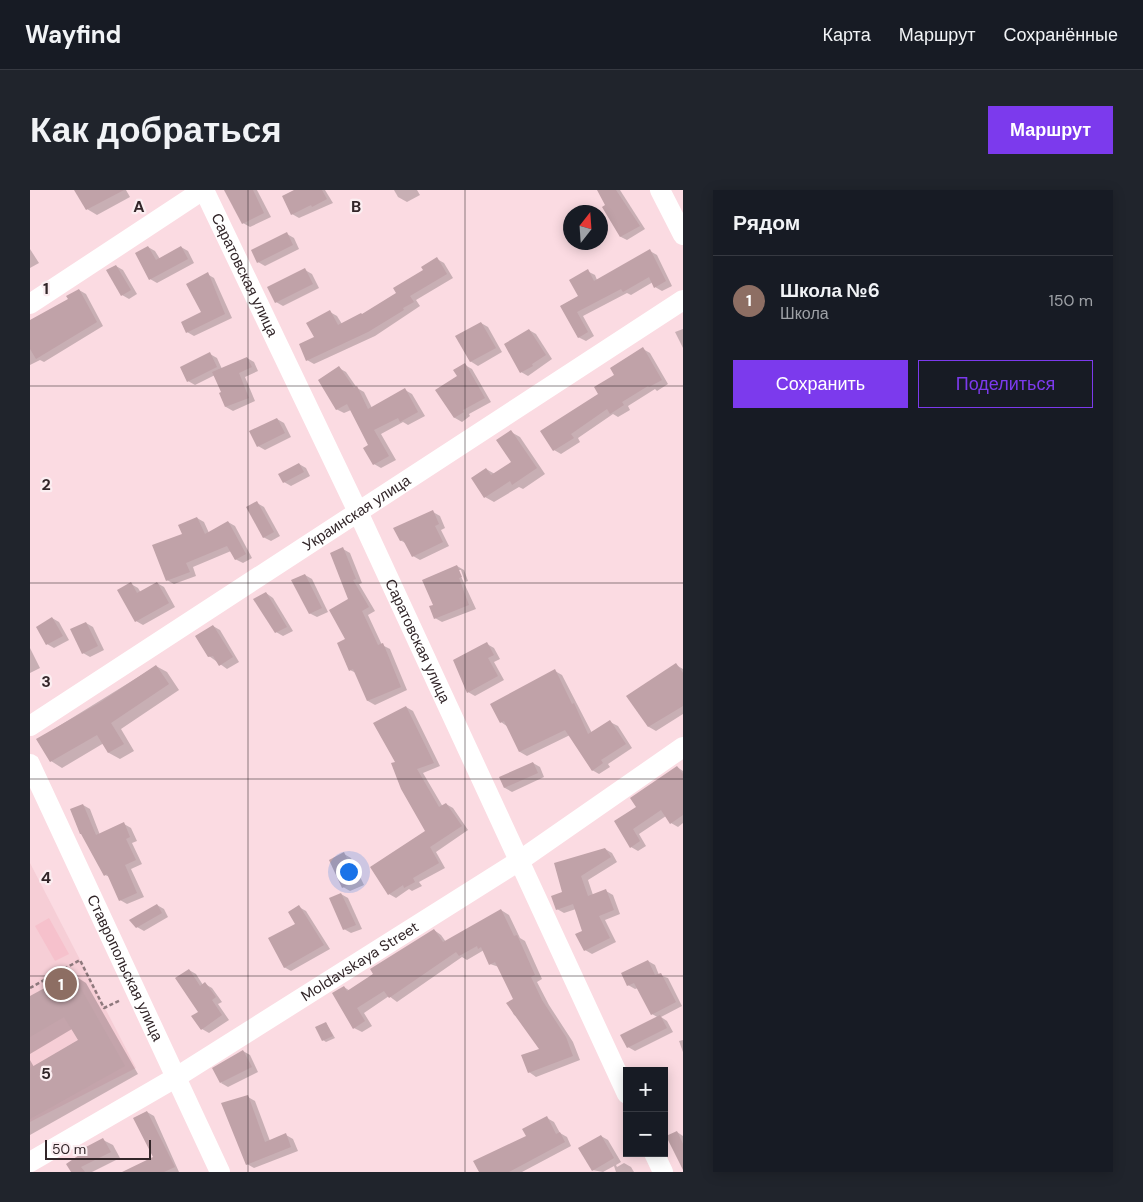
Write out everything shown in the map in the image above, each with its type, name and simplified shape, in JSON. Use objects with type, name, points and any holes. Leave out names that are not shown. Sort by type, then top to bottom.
[{"type":"street","points":[[30,304],[204,190]]},
{"type":"street","name":"Саратовская улица","points":[[204,190],[358,512],[623,1085]]},
{"type":"street","points":[[660,190],[683,235]]},
{"type":"street","name":"Украинская улица","points":[[30,726],[683,300]]},
{"type":"street","name":"Moldavskaya Street","points":[[30,1162],[175,1078],[519,861],[683,747]]},
{"type":"street","name":"Ставропольская улица","points":[[30,764],[220,1172]]},
{"type":"street","points":[[656,1157],[663,1172]]},
{"type":"path","points":[[30,988],[80,960],[104,1008],[136,992]]},
{"type":"shaded area","points":[[30,863],[136,1068],[30,1122]]},
{"type":"shaded area","points":[[49,918],[69,954],[55,961],[35,926]]},
{"type":"building","points":[[74,190],[124,190],[86,210]]},
{"type":"building","points":[[224,190],[253,190],[264,213],[242,224]]},
{"type":"building","points":[[294,190],[322,190],[327,199],[291,215],[282,196]]},
{"type":"building","points":[[597,190],[616,190],[640,226],[620,237],[608,217],[608,205],[605,205]]},
{"type":"building","points":[[287,232],[293,245],[257,263],[251,250]]},
{"type":"building","points":[[148,246],[156,260],[181,246],[188,259],[149,280],[135,253]]},
{"type":"building","points":[[650,249],[666,281],[654,288],[649,277],[623,292],[621,289],[577,312],[588,332],[578,338],[560,306],[578,296],[569,280],[588,269],[594,281]]},
{"type":"building","points":[[437,257],[447,274],[410,296],[414,302],[403,308],[404,310],[368,332],[306,361],[299,344],[314,337],[306,323],[330,310],[338,325],[362,314],[396,293],[393,288],[423,270],[421,267]]},
{"type":"building","points":[[116,265],[131,290],[121,296],[106,270]]},
{"type":"building","points":[[305,268],[313,284],[275,303],[267,287]]},
{"type":"building","points":[[208,272],[225,314],[186,333],[181,322],[201,312],[186,284]]},
{"type":"building","points":[[79,289],[97,322],[36,359],[30,349],[30,320],[68,299],[66,296]]},
{"type":"building","points":[[481,322],[496,348],[470,362],[455,336]]},
{"type":"building","points":[[529,329],[546,355],[532,364],[533,366],[520,373],[504,344]]},
{"type":"building","points":[[643,347],[662,380],[622,402],[624,405],[610,414],[607,409],[571,434],[574,438],[553,451],[540,431],[598,394],[594,387],[614,375],[610,368]]},
{"type":"building","points":[[210,352],[217,367],[187,382],[180,367]]},
{"type":"building","points":[[247,357],[252,367],[239,373],[249,398],[225,407],[212,372]]},
{"type":"building","points":[[465,363],[485,398],[463,410],[464,412],[454,418],[435,390],[457,376],[453,370]]},
{"type":"building","points":[[339,366],[354,388],[357,386],[368,409],[405,388],[418,412],[400,422],[398,418],[374,430],[389,456],[373,465],[363,448],[368,445],[347,404],[336,410],[318,380]]},
{"type":"building","points":[[277,418],[285,433],[257,447],[249,431]]},
{"type":"building","points":[[511,430],[537,468],[512,485],[510,481],[484,498],[471,478],[486,468],[491,475],[511,462],[496,440]]},
{"type":"building","points":[[299,463],[304,472],[283,483],[278,474]]},
{"type":"building","points":[[257,501],[274,532],[263,538],[246,507]]},
{"type":"building","points":[[433,510],[439,524],[435,526],[443,542],[412,557],[403,540],[400,541],[393,528]]},
{"type":"building","points":[[197,517],[205,534],[228,521],[246,554],[235,560],[227,546],[186,563],[190,572],[166,581],[152,545],[182,534],[178,525]]},
{"type":"building","points":[[343,547],[356,579],[353,580],[369,607],[362,611],[378,645],[383,643],[401,687],[367,701],[353,669],[349,671],[337,643],[345,639],[329,610],[348,599],[330,553]]},
{"type":"building","points":[[457,565],[462,577],[459,578],[469,605],[434,619],[429,606],[433,605],[422,580]]},
{"type":"building","points":[[305,574],[322,608],[309,614],[291,580]]},
{"type":"building","points":[[131,582],[137,593],[157,582],[169,603],[135,622],[117,590]]},
{"type":"building","points":[[266,592],[287,627],[275,633],[253,599]]},
{"type":"building","points":[[52,617],[63,636],[46,645],[36,627]]},
{"type":"building","points":[[86,622],[98,646],[82,654],[70,629]]},
{"type":"building","points":[[213,625],[233,657],[219,666],[213,656],[208,657],[195,636]]},
{"type":"building","points":[[487,642],[494,655],[488,658],[498,676],[467,693],[453,660]]},
{"type":"building","points":[[676,663],[683,673],[683,706],[648,727],[626,696]]},
{"type":"building","points":[[156,665],[169,684],[111,723],[124,744],[108,753],[97,735],[50,762],[36,739],[99,703]]},
{"type":"building","points":[[555,669],[572,704],[574,703],[588,734],[610,720],[626,744],[601,760],[603,763],[592,771],[565,730],[519,752],[504,721],[500,723],[490,704]]},
{"type":"building","points":[[406,706],[434,763],[417,769],[439,807],[446,803],[462,826],[430,847],[439,863],[413,878],[415,882],[404,888],[403,885],[388,895],[370,867],[425,831],[401,789],[391,763],[395,762],[373,723]]},
{"type":"building","points":[[533,762],[538,773],[504,788],[499,777]]},
{"type":"building","points":[[677,766],[683,774],[683,815],[670,824],[661,810],[633,829],[640,841],[630,848],[614,821],[636,807],[630,798]]},
{"type":"building","points":[[83,804],[96,835],[124,822],[130,837],[126,839],[136,860],[125,865],[137,893],[119,901],[107,874],[104,876],[80,834],[70,809]]},
{"type":"building","points":[[605,848],[611,857],[581,876],[588,896],[606,889],[614,910],[599,916],[610,938],[584,951],[575,934],[582,931],[573,904],[556,910],[551,896],[562,892],[554,863]]},
{"type":"building","points":[[344,852],[357,881],[342,888],[329,860]]},
{"type":"building","points":[[341,893],[356,925],[343,930],[329,898]]},
{"type":"building","points":[[157,904],[162,913],[136,928],[129,920]]},
{"type":"building","points":[[299,905],[324,945],[284,968],[268,938],[295,924],[288,912]]},
{"type":"building","points":[[501,909],[514,936],[517,935],[523,948],[535,975],[531,977],[542,1000],[566,1037],[573,1056],[528,1073],[521,1055],[539,1049],[506,1003],[513,999],[495,962],[489,965],[481,947],[478,949],[477,946],[459,956],[456,952],[389,998],[384,991],[357,1008],[365,1021],[353,1029],[332,993],[344,986],[347,991],[373,974],[370,969],[434,929],[443,942]]},
{"type":"building","points":[[648,960],[655,975],[661,973],[676,1002],[651,1015],[634,983],[627,986],[621,973]]},
{"type":"building","points":[[189,969],[200,986],[205,982],[216,997],[212,1000],[222,1015],[201,1030],[191,1016],[198,1012],[175,978]]},
{"type":"building","points":[[72,973],[125,1066],[30,1119],[30,1068],[78,1040],[64,1017],[30,1037],[30,996]]},
{"type":"building","points":[[660,1015],[667,1028],[627,1048],[620,1035]]},
{"type":"building","points":[[326,1022],[333,1036],[322,1041],[315,1027]]},
{"type":"building","points":[[243,1050],[252,1067],[220,1083],[212,1068]]},
{"type":"building","points":[[248,1095],[265,1142],[286,1133],[291,1147],[246,1165],[221,1103]]},
{"type":"building","points":[[147,1111],[175,1167],[164,1172],[122,1172],[153,1157],[133,1118]]},
{"type":"building","points":[[547,1116],[556,1134],[560,1132],[565,1142],[509,1172],[479,1172],[473,1161],[526,1136],[522,1129]]},
{"type":"building","points":[[677,1131],[683,1144],[683,1170],[668,1140],[668,1135]]},
{"type":"building","points":[[601,1135],[614,1158],[592,1171],[578,1148]]},
{"type":"building","points":[[103,1138],[111,1152],[81,1167],[85,1172],[71,1172],[66,1164],[85,1151],[84,1148]]},
{"type":"place","name":"Школа №6","points":[[61,984]]}]
